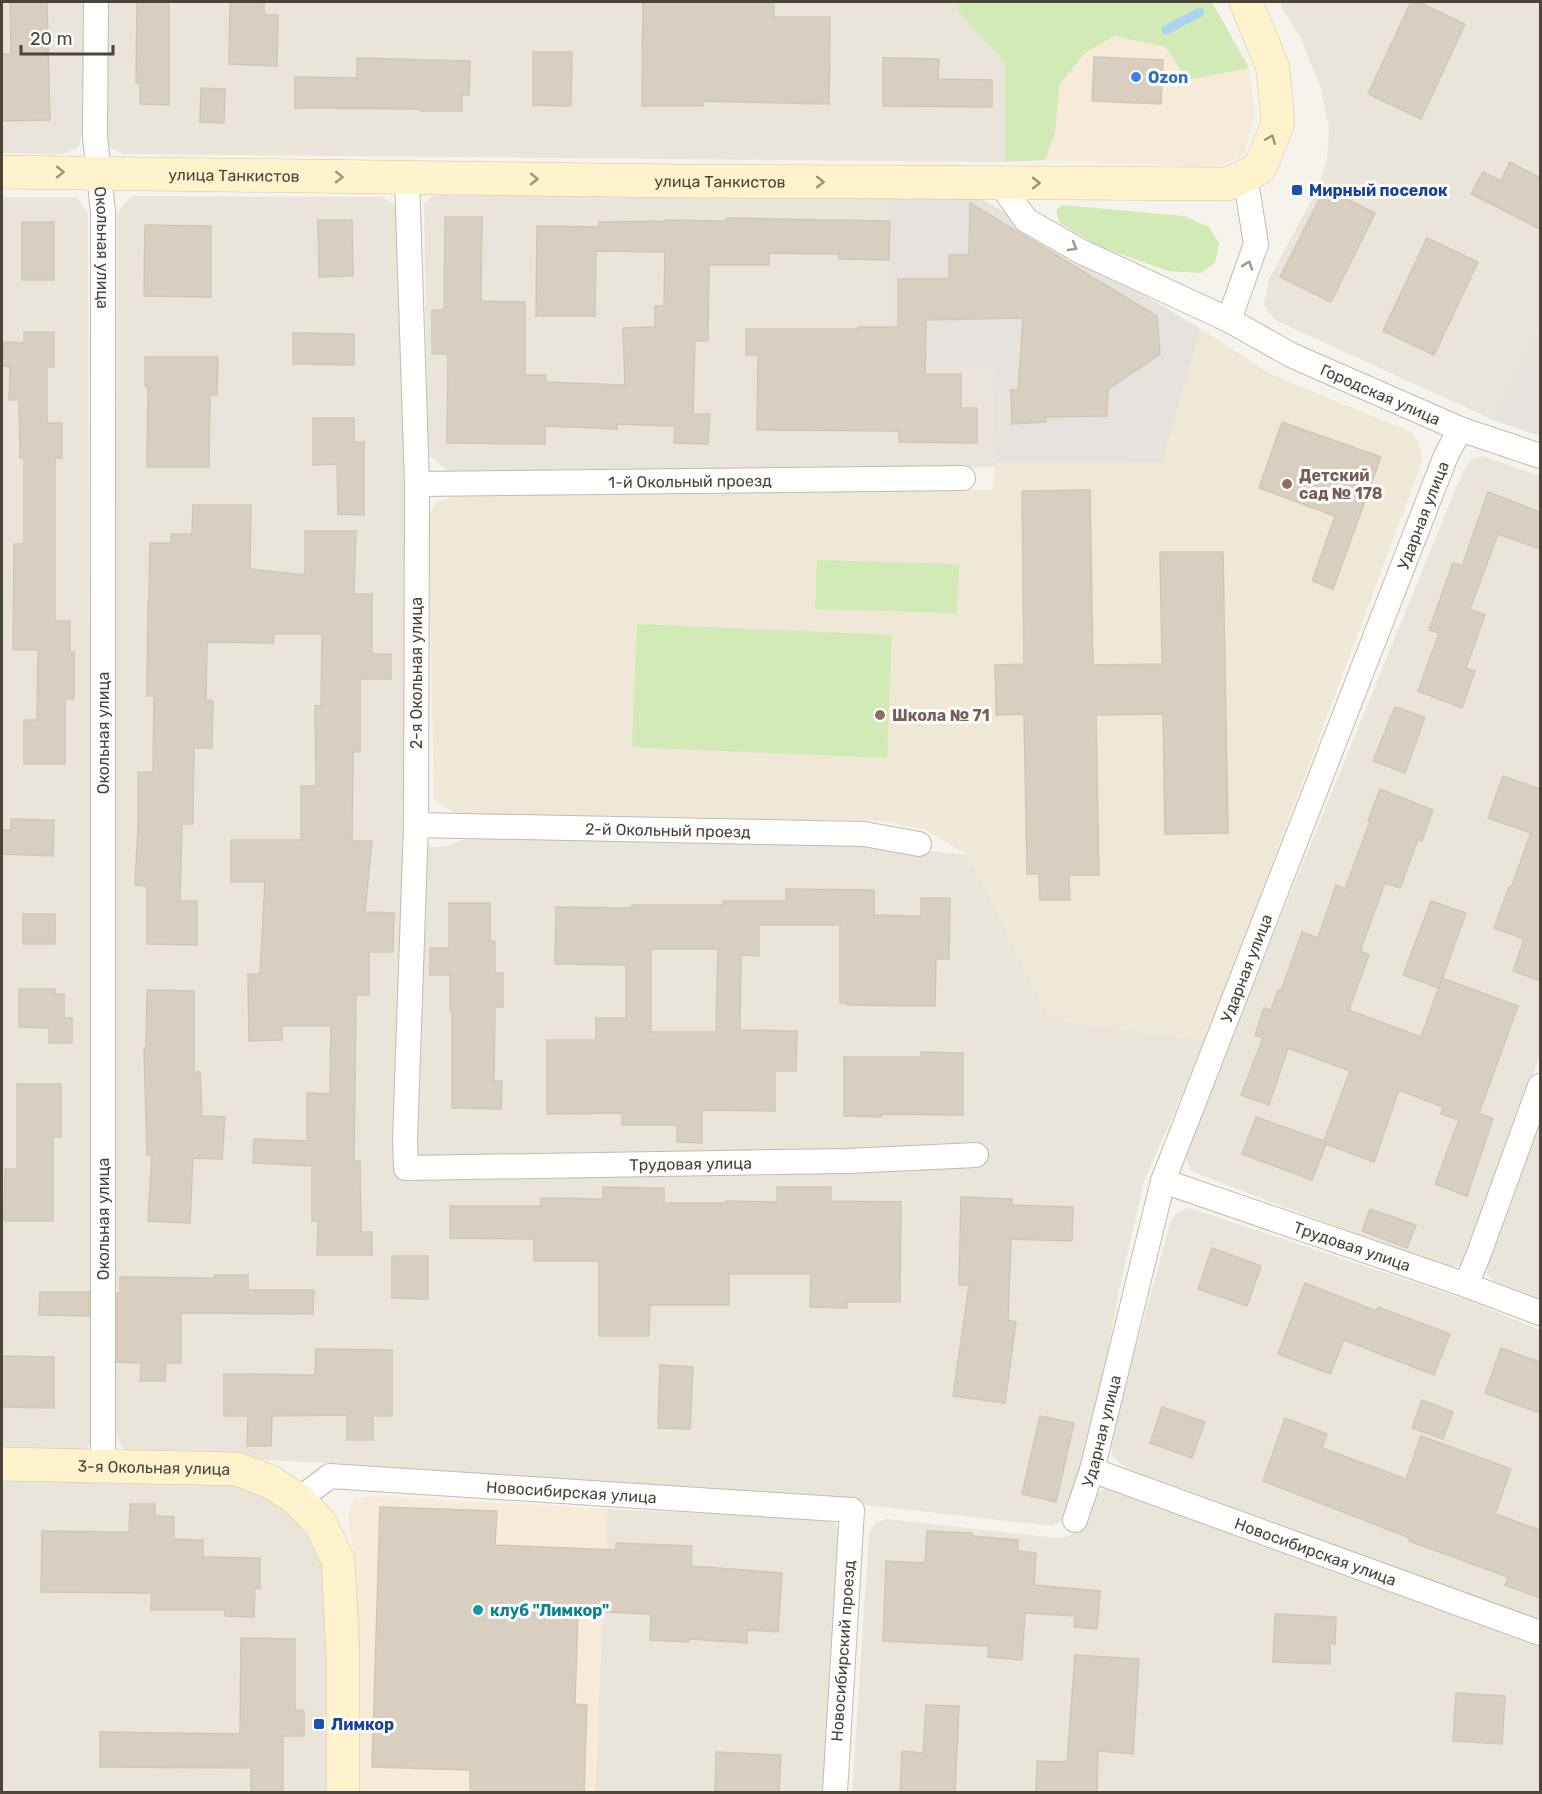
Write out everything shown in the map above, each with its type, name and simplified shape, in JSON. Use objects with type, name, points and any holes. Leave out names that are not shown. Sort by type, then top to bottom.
[{"type":"main road","name":"улица Танкистов","points":[[2,172],[407,178],[1228,184],[1260,168],[1278,123],[1273,68],[1246,2]]},
{"type":"main road","name":"3-я Окольная улица","points":[[2,1464],[237,1469],[272,1482],[298,1500],[320,1523],[338,1560],[343,1653],[343,1792]]},
{"type":"street","name":"Окольная улица","points":[[96,2],[95,137],[103,212],[103,1465]]},
{"type":"street","points":[[1229,320],[1256,243],[1245,176]]},
{"type":"street","name":"2-я Окольная улица","points":[[406,1168],[405,1140],[416,825],[417,484],[407,178]]},
{"type":"street","name":"Городская улица","points":[[999,183],[1026,220],[1080,251],[1229,320],[1291,355],[1460,429],[1540,456]]},
{"type":"street","name":"Ударная улица","points":[[1075,1520],[1092,1470],[1163,1181],[1445,458],[1460,429]]},
{"type":"street","name":"1-й Окольный проезд","points":[[417,484],[963,478]]},
{"type":"street","name":"2-й Окольный проезд","points":[[416,825],[864,834],[919,844]]},
{"type":"street","points":[[1466,1285],[1540,1086]]},
{"type":"street","name":"Трудовая улица","points":[[406,1168],[835,1161],[976,1155]]},
{"type":"street","name":"Трудовая улица","points":[[1163,1181],[1466,1285],[1540,1313]]},
{"type":"street","name":"Новосибирская улица","points":[[1092,1470],[1540,1633]]},
{"type":"street","name":"Новосибирская улица","points":[[298,1500],[330,1476],[852,1510]]},
{"type":"street","name":"Новосибирский проезд","points":[[835,1792],[852,1510]]},
{"type":"shaded area","points":[[2,2],[85,2],[83,132],[78,147],[63,154],[2,153]]},
{"type":"shaded area","points":[[104,2],[954,2],[964,18],[1005,63],[1005,162],[124,154],[110,148],[103,134]]},
{"type":"shaded area","points":[[1279,2],[1540,2],[1540,325],[1491,419],[1275,320],[1264,305],[1269,279],[1317,190],[1327,160],[1329,126],[1320,86],[1301,39]]},
{"type":"shaded area","points":[[1114,36],[1166,47],[1187,79],[1249,68],[1255,112],[1243,155],[1216,167],[1045,160],[1055,132],[1060,84],[1084,54]]},
{"type":"shaded area","points":[[435,195],[891,197],[891,362],[992,366],[995,467],[449,471],[428,455],[424,204]]},
{"type":"shaded area","points":[[132,196],[382,197],[397,207],[405,488],[404,846],[443,847],[476,835],[867,845],[968,855],[1051,1019],[1206,1041],[1144,1181],[1119,1291],[1103,1378],[1072,1511],[1062,1521],[1052,1526],[857,1504],[346,1464],[126,1453],[113,1431],[117,213]]},
{"type":"shaded area","points":[[974,196],[1201,329],[1162,463],[995,462],[992,366],[891,362],[891,197]]},
{"type":"shaded area","points":[[2,197],[76,197],[88,213],[93,1440],[82,1454],[2,1454]]},
{"type":"shaded area","points":[[1540,325],[1540,436],[1491,419]]},
{"type":"shaded area","name":"Школа № 71","points":[[1201,329],[1270,374],[1411,432],[1418,442],[1423,459],[1206,1041],[1051,1019],[968,855],[926,830],[882,821],[459,815],[434,800],[428,521],[435,502],[458,496],[916,489],[993,490],[995,462],[1162,463]]},
{"type":"shaded area","points":[[1482,456],[1540,476],[1540,1056],[1468,1253],[1459,1266],[1441,1266],[1192,1172],[1184,1154],[1463,471],[1472,459]]},
{"type":"shaded area","points":[[1540,1118],[1540,1300],[1498,1284],[1487,1274],[1488,1261]]},
{"type":"shaded area","points":[[1190,1208],[1470,1301],[1540,1330],[1540,1621],[1126,1468],[1113,1457],[1110,1441],[1171,1220],[1179,1211]]},
{"type":"shaded area","points":[[2,1474],[236,1479],[264,1494],[296,1521],[325,1560],[328,1598],[327,1792],[2,1792]]},
{"type":"shaded area","points":[[1107,1487],[1540,1644],[1540,1792],[852,1792],[869,1534],[876,1522],[887,1519],[1057,1538],[1069,1536],[1078,1528],[1094,1494]]},
{"type":"shaded area","name":"клуб \"Лимкор\"","points":[[369,1496],[607,1509],[595,1792],[356,1792],[354,1559],[348,1513],[354,1500]]},
{"type":"shaded area","points":[[607,1509],[831,1520],[842,1530],[824,1792],[595,1792]]},
{"type":"green space","points":[[954,2],[1212,2],[1249,68],[1187,80],[1166,47],[1114,36],[1084,54],[1060,84],[1055,132],[1045,160],[1005,162],[1005,63],[964,18]]},
{"type":"green space","points":[[1062,205],[1184,216],[1209,227],[1219,243],[1215,263],[1201,273],[1168,271],[1098,246],[1060,223],[1056,210]]},
{"type":"green space","points":[[817,560],[959,564],[957,613],[815,609]]},
{"type":"green space","points":[[637,624],[892,635],[887,758],[632,747]]},
{"type":"building","points":[[10,2],[47,2],[50,120],[2,121],[2,54],[11,54]]},
{"type":"building","points":[[137,2],[169,2],[169,105],[140,104],[140,83],[136,83]]},
{"type":"building","points":[[230,2],[264,2],[264,15],[278,15],[277,66],[229,64]]},
{"type":"building","points":[[643,2],[774,2],[774,17],[830,17],[829,104],[703,101],[703,106],[642,106]]},
{"type":"building","points":[[1411,2],[1418,2],[1465,24],[1421,119],[1368,94]]},
{"type":"building","points":[[533,52],[572,52],[571,106],[533,105]]},
{"type":"building","points":[[1094,57],[1163,60],[1161,104],[1092,101]]},
{"type":"building","points":[[357,58],[470,61],[469,95],[462,95],[462,111],[295,108],[295,77],[357,78]]},
{"type":"building","points":[[883,58],[939,59],[938,79],[992,80],[992,107],[883,106]]},
{"type":"building","points":[[201,88],[225,89],[224,123],[200,122]]},
{"type":"building","points":[[1510,162],[1540,178],[1540,229],[1471,194],[1483,172],[1501,181]]},
{"type":"building","points":[[1325,188],[1375,213],[1331,302],[1280,277]]},
{"type":"building","points":[[970,203],[1157,316],[1160,354],[1108,389],[1107,416],[1046,417],[1046,422],[1012,424],[1011,390],[1018,390],[1023,318],[926,320],[925,374],[961,374],[961,408],[977,408],[977,443],[899,442],[899,431],[757,430],[758,355],[746,355],[746,329],[898,327],[898,279],[949,279],[949,255],[969,255]]},
{"type":"building","points":[[445,217],[482,217],[481,301],[525,302],[525,375],[546,375],[546,382],[625,385],[623,328],[655,327],[655,306],[664,306],[665,252],[596,251],[595,316],[536,316],[537,226],[599,227],[599,222],[726,221],[726,218],[890,221],[889,260],[839,259],[839,254],[769,253],[769,265],[709,265],[708,341],[695,341],[693,414],[710,414],[708,444],[674,443],[675,426],[617,424],[617,429],[545,426],[545,444],[447,443],[448,354],[432,354],[432,310],[444,310]]},
{"type":"building","points":[[318,220],[352,220],[353,276],[319,277]]},
{"type":"building","points":[[22,222],[54,222],[54,280],[22,280]]},
{"type":"building","points":[[145,225],[211,226],[211,297],[144,296]]},
{"type":"building","points":[[1427,238],[1478,262],[1434,355],[1383,331]]},
{"type":"building","points":[[24,332],[54,332],[54,367],[47,367],[47,423],[62,423],[62,458],[55,458],[55,621],[70,621],[70,652],[74,652],[74,699],[65,699],[65,764],[24,764],[24,720],[37,720],[38,650],[13,650],[14,544],[24,544],[24,458],[20,458],[19,400],[9,400],[10,367],[3,366],[4,342],[24,343]]},
{"type":"building","points":[[293,333],[354,334],[354,365],[293,364]]},
{"type":"building","points":[[145,357],[218,357],[217,395],[210,395],[209,467],[147,467],[148,386],[145,386]]},
{"type":"building","points":[[313,418],[354,418],[354,442],[364,442],[364,515],[338,514],[337,464],[313,465]]},
{"type":"building","points":[[1282,422],[1381,457],[1333,589],[1312,581],[1335,516],[1259,488]]},
{"type":"building","points":[[1090,490],[1093,665],[1162,664],[1160,552],[1223,552],[1228,833],[1165,834],[1163,714],[1096,715],[1099,875],[1069,875],[1070,900],[1040,900],[1039,874],[1027,874],[1024,714],[996,715],[995,665],[1024,664],[1022,491]]},
{"type":"building","points":[[1488,492],[1540,512],[1540,549],[1498,534],[1470,609],[1485,615],[1466,668],[1475,671],[1462,708],[1418,691],[1439,633],[1429,630],[1453,563],[1462,566]]},
{"type":"building","points":[[193,505],[251,505],[250,569],[305,575],[305,531],[356,531],[354,594],[372,594],[372,654],[391,654],[391,679],[360,679],[360,752],[353,752],[352,841],[372,841],[365,912],[394,913],[393,952],[369,952],[369,995],[356,995],[354,1161],[360,1161],[361,1232],[372,1232],[372,1255],[317,1255],[318,1221],[312,1221],[312,1166],[253,1163],[254,1139],[307,1141],[307,1093],[330,1094],[331,1026],[282,1026],[282,1040],[249,1041],[248,974],[260,974],[265,882],[231,882],[231,840],[301,840],[301,786],[316,786],[315,706],[321,706],[322,634],[274,634],[274,643],[207,642],[206,700],[213,701],[212,748],[194,748],[193,824],[182,824],[180,901],[197,901],[197,945],[147,944],[147,886],[135,885],[138,772],[153,772],[154,696],[147,696],[150,543],[171,543],[171,534],[192,534]]},
{"type":"building","points":[[1395,707],[1425,717],[1405,773],[1373,761]]},
{"type":"building","points":[[1503,776],[1540,789],[1540,981],[1513,971],[1524,939],[1494,928],[1531,833],[1488,818]]},
{"type":"building","points":[[1380,789],[1433,810],[1422,841],[1418,839],[1400,888],[1385,883],[1360,951],[1369,955],[1349,1010],[1421,1037],[1442,978],[1518,1006],[1479,1113],[1493,1119],[1467,1196],[1435,1184],[1459,1120],[1441,1114],[1443,1107],[1399,1090],[1374,1162],[1326,1144],[1312,1180],[1242,1154],[1256,1117],[1324,1141],[1350,1071],[1288,1048],[1269,1105],[1241,1095],[1263,1038],[1255,1035],[1264,1008],[1271,1010],[1278,990],[1281,991],[1302,932],[1318,938],[1336,885],[1345,889]]},
{"type":"building","points":[[11,819],[54,820],[53,856],[2,854],[2,830],[11,830]]},
{"type":"building","points":[[786,889],[874,890],[874,915],[921,916],[921,898],[950,898],[949,959],[936,959],[935,1006],[840,1003],[840,925],[759,925],[759,956],[741,955],[740,1030],[797,1031],[796,1071],[775,1071],[775,1111],[702,1110],[702,1143],[677,1142],[677,1125],[622,1125],[622,1113],[547,1114],[547,1040],[596,1040],[596,1018],[626,1018],[626,965],[555,964],[556,907],[632,908],[632,905],[723,905],[723,901],[786,901]],"holes":[[[651,949],[718,949],[716,1032],[651,1032]]]},
{"type":"building","points":[[1431,901],[1466,913],[1439,988],[1403,975]]},
{"type":"building","points":[[449,903],[490,903],[490,941],[495,941],[495,973],[503,973],[503,1007],[495,1007],[494,1081],[502,1081],[501,1109],[452,1108],[450,975],[430,975],[430,948],[449,948]]},
{"type":"building","points":[[23,914],[55,914],[55,944],[23,944]]},
{"type":"building","points":[[19,989],[55,989],[55,994],[64,994],[64,1018],[72,1018],[72,1043],[49,1043],[49,1028],[19,1027]]},
{"type":"building","points":[[147,990],[194,991],[194,1072],[200,1072],[202,1116],[225,1117],[222,1159],[193,1158],[190,1223],[148,1221],[152,1155],[147,1155],[144,1048],[146,1048]]},
{"type":"building","points":[[921,1052],[963,1053],[963,1115],[844,1116],[844,1057],[921,1057]]},
{"type":"building","points":[[17,1084],[61,1084],[61,1137],[53,1137],[53,1221],[4,1221],[5,1169],[17,1169]]},
{"type":"building","points":[[603,1187],[664,1188],[664,1203],[777,1202],[777,1187],[831,1187],[831,1201],[901,1202],[900,1302],[847,1302],[847,1308],[810,1307],[811,1274],[729,1274],[729,1305],[650,1305],[649,1336],[599,1336],[599,1261],[534,1261],[534,1239],[450,1238],[450,1206],[541,1206],[541,1198],[603,1199]]},
{"type":"building","points":[[961,1197],[1012,1199],[1012,1205],[1073,1207],[1072,1241],[1011,1239],[1008,1320],[1016,1322],[1005,1403],[953,1396],[969,1285],[959,1285]]},
{"type":"building","points":[[1370,1209],[1416,1225],[1407,1248],[1362,1231]]},
{"type":"building","points":[[1212,1248],[1261,1266],[1247,1306],[1198,1289]]},
{"type":"building","points":[[392,1256],[428,1256],[428,1299],[392,1298]]},
{"type":"building","points":[[215,1275],[248,1275],[248,1290],[314,1290],[313,1314],[181,1313],[181,1363],[166,1363],[165,1381],[140,1381],[141,1363],[117,1362],[117,1293],[120,1293],[120,1277],[215,1278]]},
{"type":"building","points":[[1305,1283],[1376,1311],[1378,1307],[1450,1334],[1434,1375],[1344,1340],[1330,1374],[1278,1354]]},
{"type":"building","points":[[40,1292],[89,1292],[89,1316],[39,1315]]},
{"type":"building","points":[[1501,1348],[1540,1362],[1540,1413],[1485,1393]]},
{"type":"building","points":[[316,1349],[392,1350],[392,1416],[373,1416],[373,1440],[347,1440],[347,1415],[272,1416],[271,1446],[247,1446],[248,1416],[224,1416],[224,1374],[315,1375]]},
{"type":"building","points":[[2,1356],[54,1357],[54,1408],[2,1407]]},
{"type":"building","points":[[660,1365],[693,1367],[690,1429],[658,1428]]},
{"type":"building","points":[[1422,1400],[1453,1412],[1443,1439],[1412,1428]]},
{"type":"building","points":[[1162,1407],[1205,1422],[1192,1458],[1150,1443]]},
{"type":"building","points":[[1040,1416],[1074,1423],[1056,1502],[1022,1494]]},
{"type":"building","points":[[1285,1418],[1327,1434],[1322,1448],[1406,1479],[1421,1436],[1511,1469],[1495,1514],[1540,1530],[1540,1598],[1505,1585],[1508,1577],[1409,1541],[1410,1538],[1263,1481]]},
{"type":"building","points":[[130,1504],[155,1504],[155,1516],[174,1517],[174,1539],[203,1540],[203,1557],[260,1558],[260,1589],[255,1588],[254,1617],[225,1616],[225,1610],[151,1610],[152,1593],[41,1592],[42,1531],[129,1532]]},
{"type":"building","name":"клуб \"Лимкор\"","points":[[380,1507],[497,1511],[495,1545],[616,1550],[616,1543],[692,1546],[691,1566],[782,1573],[778,1632],[747,1630],[747,1643],[689,1639],[689,1642],[650,1640],[651,1614],[578,1611],[575,1704],[587,1705],[584,1792],[470,1792],[470,1770],[372,1767]]},
{"type":"building","points":[[927,1531],[972,1533],[972,1536],[1018,1540],[1018,1551],[1036,1553],[1034,1585],[1100,1591],[1097,1629],[1074,1627],[1075,1616],[1025,1613],[1022,1660],[988,1657],[989,1646],[883,1641],[886,1561],[925,1563]]},
{"type":"building","points":[[1275,1614],[1336,1617],[1335,1644],[1330,1643],[1330,1664],[1273,1662]]},
{"type":"building","points":[[241,1638],[295,1639],[295,1710],[304,1711],[304,1736],[283,1736],[283,1792],[251,1792],[251,1768],[100,1767],[100,1732],[240,1734]]},
{"type":"building","points":[[1075,1655],[1139,1659],[1133,1754],[1098,1751],[1097,1792],[1036,1792],[1037,1761],[1067,1762]]},
{"type":"building","points":[[1456,1693],[1505,1696],[1502,1744],[1453,1741]]},
{"type":"building","points":[[926,1705],[959,1706],[955,1792],[900,1792],[902,1751],[923,1753]]},
{"type":"building","points":[[716,1752],[781,1755],[779,1792],[715,1792]]},
{"type":"waterway","points":[[1166,30],[1200,12]]},
{"type":"place","name":"Ozon","points":[[1136,77]]},
{"type":"place","name":"Мирный поселок","points":[[1297,190]]},
{"type":"place","name":"Детский сад № 178","points":[[1287,484]]},
{"type":"place","name":"Школа № 71","points":[[880,715]]},
{"type":"place","name":"клуб \"Лимкор\"","points":[[478,1610]]},
{"type":"place","name":"Лимкор","points":[[319,1724]]}]
